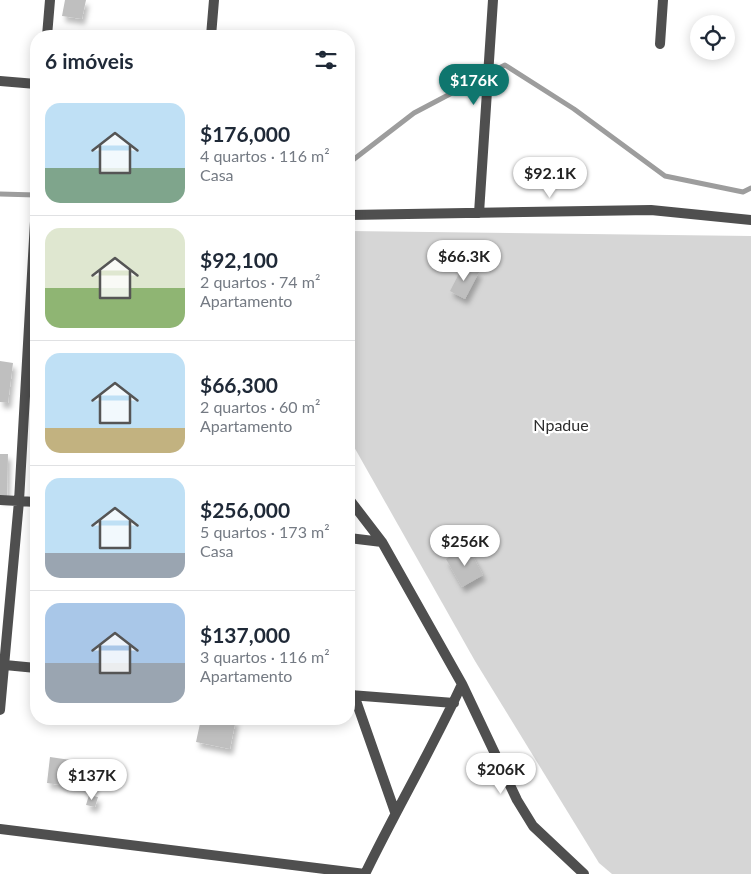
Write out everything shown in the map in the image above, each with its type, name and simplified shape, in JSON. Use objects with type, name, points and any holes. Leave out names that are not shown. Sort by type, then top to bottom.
[{"type":"street","points":[[48,30],[50,0]]},
{"type":"street","points":[[212,30],[214,0]]},
{"type":"street","points":[[479,213],[493,0]]},
{"type":"street","points":[[660,44],[663,0]]},
{"type":"street","points":[[0,81],[30,84]]},
{"type":"street","points":[[355,215],[651,210],[751,220]]},
{"type":"street","points":[[0,710],[19,501],[30,309]]},
{"type":"street","points":[[0,500],[30,502]]},
{"type":"street","points":[[355,507],[382,542],[462,684],[517,800],[533,826],[554,848],[584,874]]},
{"type":"street","points":[[355,539],[382,542]]},
{"type":"street","points":[[5,665],[30,667]]},
{"type":"street","points":[[0,830],[365,874],[395,812],[430,752],[462,684]]},
{"type":"street","points":[[355,695],[454,703]]},
{"type":"street","points":[[355,706],[395,812]]},
{"type":"green space","name":"Npadue","points":[[355,231],[751,236],[751,874],[612,874],[599,863],[475,661],[355,449]]},
{"type":"building","points":[[65,0],[86,0],[82,19],[62,16]]},
{"type":"building","points":[[464,264],[479,272],[465,299],[450,291]]},
{"type":"building","points":[[0,361],[13,363],[8,403],[0,402]]},
{"type":"building","points":[[0,454],[8,454],[7,498],[0,498]]},
{"type":"building","points":[[467,546],[483,575],[462,587],[446,559]]},
{"type":"building","points":[[200,725],[235,725],[230,749],[196,742]]},
{"type":"building","points":[[50,757],[98,764],[94,790],[47,783]]},
{"type":"building","points":[[89,795],[98,797],[95,807],[86,805]]},
{"type":"waterway","points":[[355,158],[414,113],[505,65],[574,109],[665,176],[743,192],[751,188]]},
{"type":"waterway","points":[[0,194],[30,195]]}]
